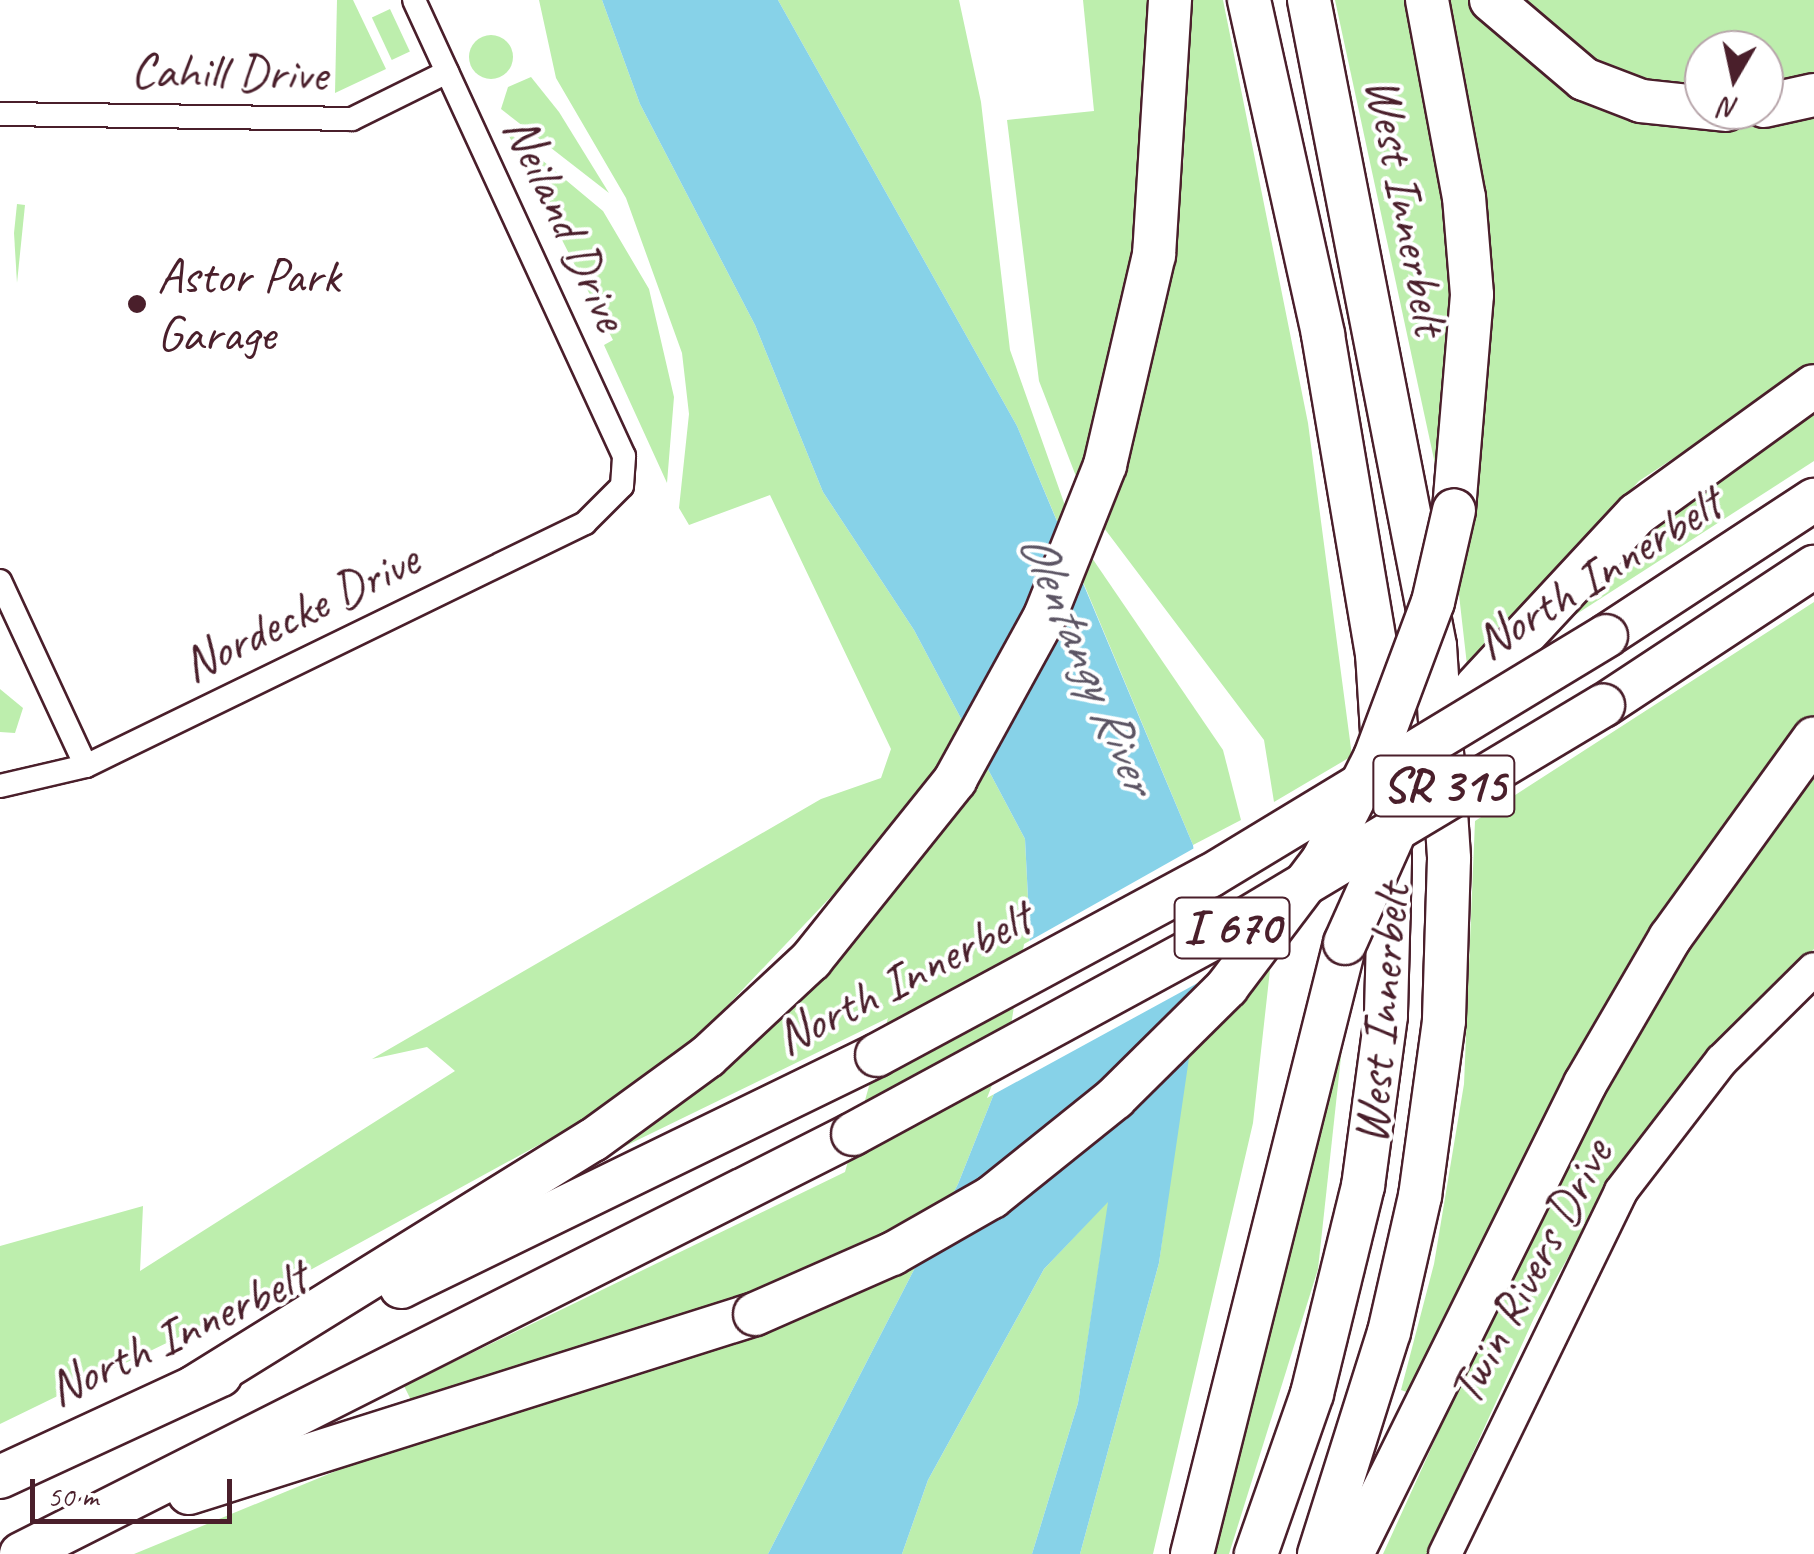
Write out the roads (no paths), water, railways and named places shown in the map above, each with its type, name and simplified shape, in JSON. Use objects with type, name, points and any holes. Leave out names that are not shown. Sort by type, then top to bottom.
[{"type":"highway","points":[[194,1388],[593,1140],[708,1056],[883,878],[1002,702],[1078,546],[1104,465],[1154,255],[1170,0]]},
{"type":"highway","name":"West Innerbelt","points":[[1249,0],[1323,334],[1371,616],[1390,860],[1386,1016],[1363,1186],[1290,1462],[1256,1554]]},
{"type":"highway","name":"West Innerbelt","points":[[1309,0],[1435,646],[1448,859],[1444,1021],[1420,1196],[1389,1332],[1318,1554]]},
{"type":"highway","points":[[29,1550],[755,1314],[892,1254],[992,1197],[1115,1098],[1228,987],[1323,860],[1375,758],[1433,602],[1454,510],[1472,296],[1464,197],[1427,0]]},
{"type":"highway","points":[[1491,0],[1584,79],[1641,101],[1684,106]]},
{"type":"highway","points":[[1784,101],[1814,94]]},
{"type":"highway","points":[[1192,1554],[1345,943],[1476,687],[1637,514],[1814,386]]},
{"type":"highway","name":"North Innerbelt","points":[[0,1477],[194,1388],[878,1055],[1210,876],[1606,636],[1814,500]]},
{"type":"highway","name":"I 670","points":[[29,1550],[853,1134],[1223,933],[1603,706],[1814,567]]},
{"type":"highway","points":[[1352,1554],[1585,1084],[1670,938],[1814,738]]},
{"type":"main road","name":"Twin Rivers Drive","points":[[1446,1554],[1621,1190],[1722,1060],[1814,970]]},
{"type":"street","name":"Neiland Drive","points":[[414,0],[624,456],[622,486]]},
{"type":"street","name":"Cahill Drive","points":[[0,114],[352,119],[447,72]]},
{"type":"street","name":"Nordecke Drive","points":[[0,786],[86,766],[584,523],[622,486]]},
{"type":"street","points":[[0,581],[86,766]]},
{"type":"water","name":"Olentangy River","points":[[602,0],[778,0],[1017,426],[1193,845],[1206,942],[1159,1263],[1080,1554],[1032,1554],[1078,1403],[1108,1202],[1044,1269],[928,1480],[902,1554],[768,1554],[958,1184],[1013,1046],[1030,938],[1025,839],[914,630],[823,492],[755,325],[640,104]]},
{"type":"place","name":"Astor Park Garage","points":[[137,304]]}]
